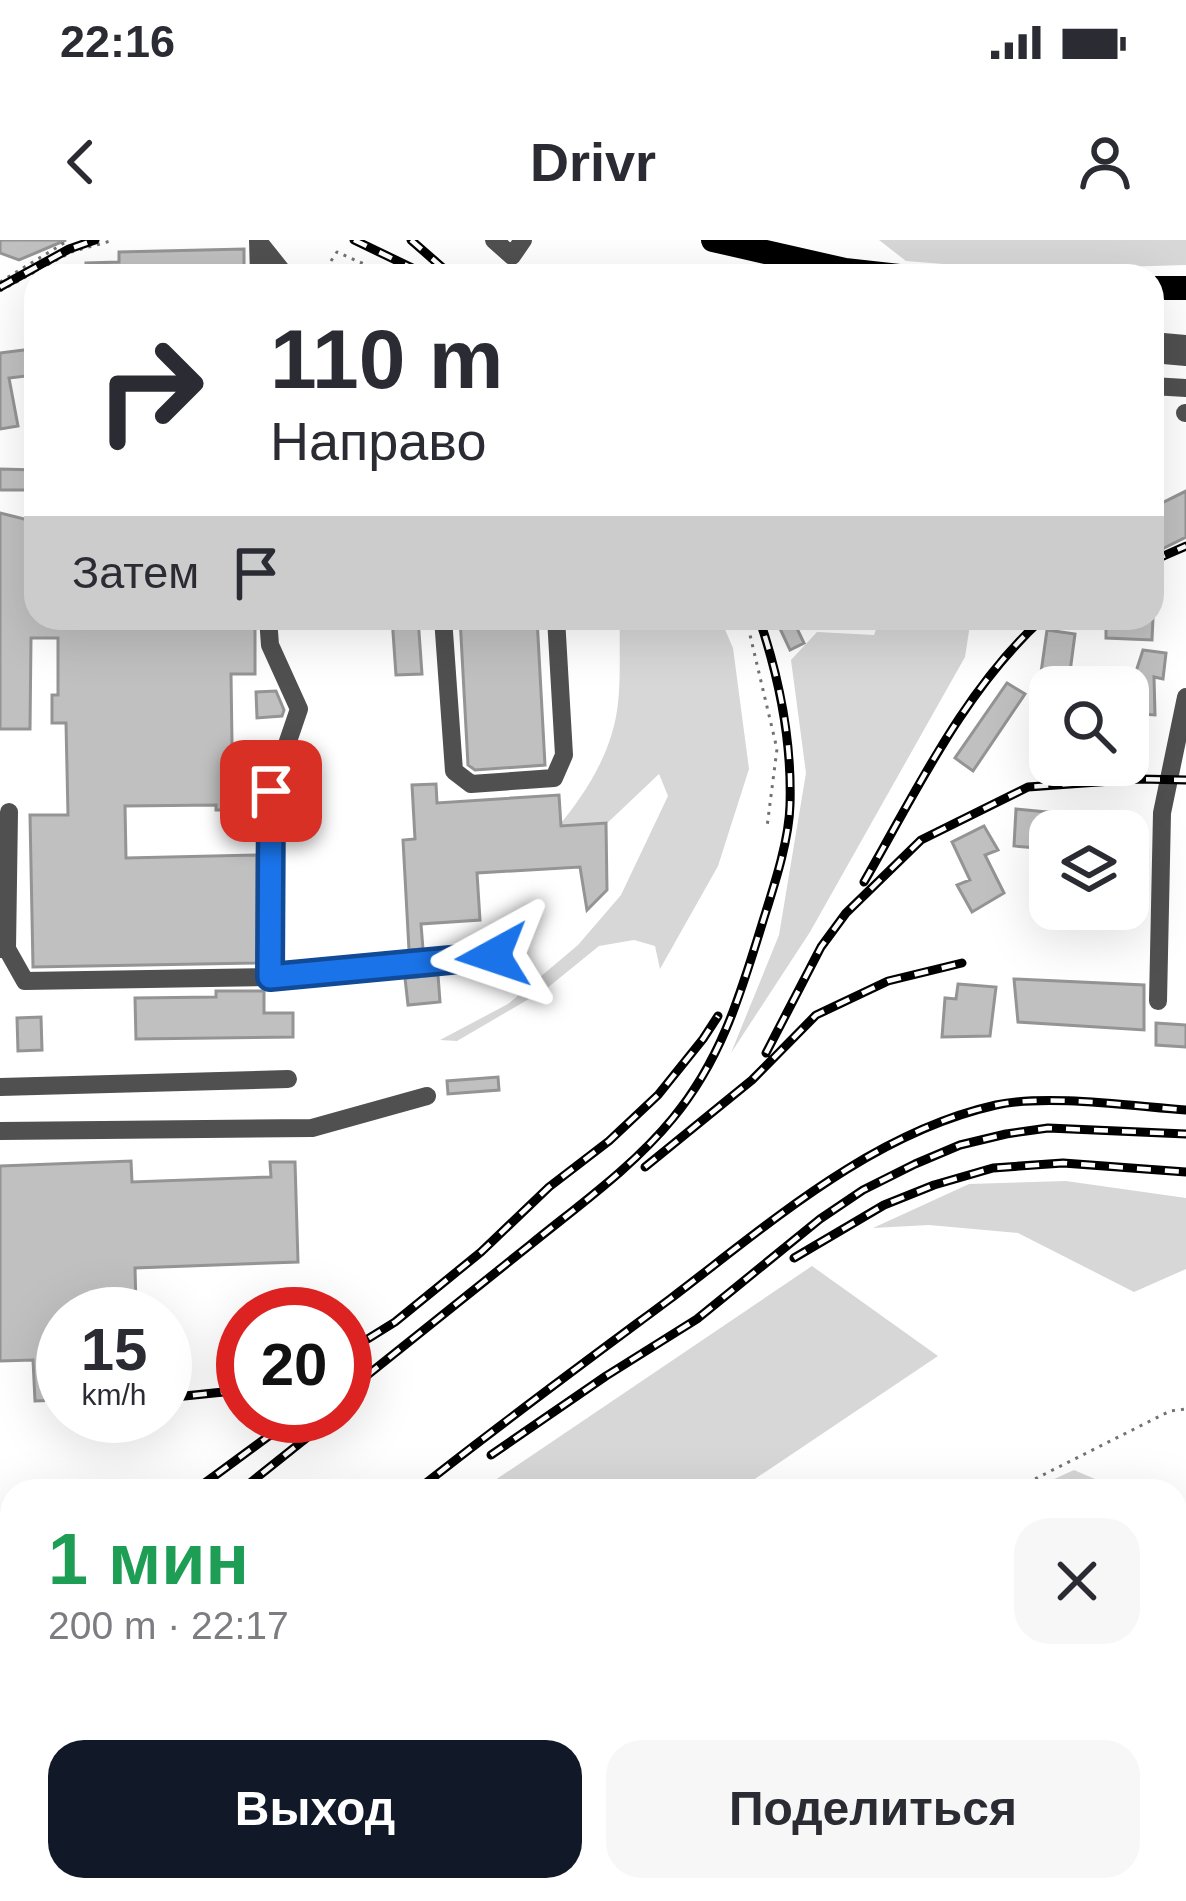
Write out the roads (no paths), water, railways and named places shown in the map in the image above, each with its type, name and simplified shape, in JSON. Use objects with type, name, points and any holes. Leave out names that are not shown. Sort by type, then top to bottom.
[{"type":"main road","points":[[713,240],[821,264]]},
{"type":"street","points":[[258,240],[277,264]]},
{"type":"street","points":[[494,240],[512,256],[523,240]]},
{"type":"street","points":[[269,630],[270,645],[299,709],[271,791],[270,977]]},
{"type":"street","points":[[444,630],[454,771],[471,784],[554,778],[564,755],[557,630]]},
{"type":"street","points":[[1158,1001],[1162,813],[1186,698]]},
{"type":"street","points":[[9,812],[4,949],[25,981],[270,977],[493,956]]},
{"type":"street","points":[[0,1087],[288,1079]]},
{"type":"street","points":[[0,1131],[312,1128],[427,1096]]},
{"type":"railway","points":[[42,264],[95,240]]},
{"type":"railway","points":[[354,240],[404,264]]},
{"type":"railway","points":[[411,240],[438,264]]},
{"type":"railway","points":[[0,287],[24,274]]},
{"type":"railway","points":[[1164,556],[1186,546]]},
{"type":"railway","points":[[372,1371],[623,1169],[673,1118],[705,1072],[747,973],[789,819],[787,734],[762,630]]},
{"type":"railway","points":[[864,882],[966,709],[1031,630]]},
{"type":"railway","points":[[766,1053],[821,947],[846,913],[921,840],[1028,787],[1186,780]]},
{"type":"railway","points":[[645,1167],[752,1080],[816,1015],[888,981],[962,963]]},
{"type":"railway","points":[[372,1336],[481,1252],[549,1187],[609,1141],[658,1095],[718,1016]]},
{"type":"railway","points":[[431,1479],[784,1212],[906,1137],[950,1118],[1017,1102],[1186,1110]]},
{"type":"railway","points":[[491,1455],[697,1319],[820,1219],[915,1164],[960,1145],[1048,1128],[1186,1134]]},
{"type":"railway","points":[[794,1258],[884,1205],[993,1168],[1063,1163],[1186,1172]]},
{"type":"railway","points":[[192,1395],[216,1393]]},
{"type":"railway","points":[[210,1479],[259,1443]]},
{"type":"railway","points":[[255,1479],[300,1443]]}]
